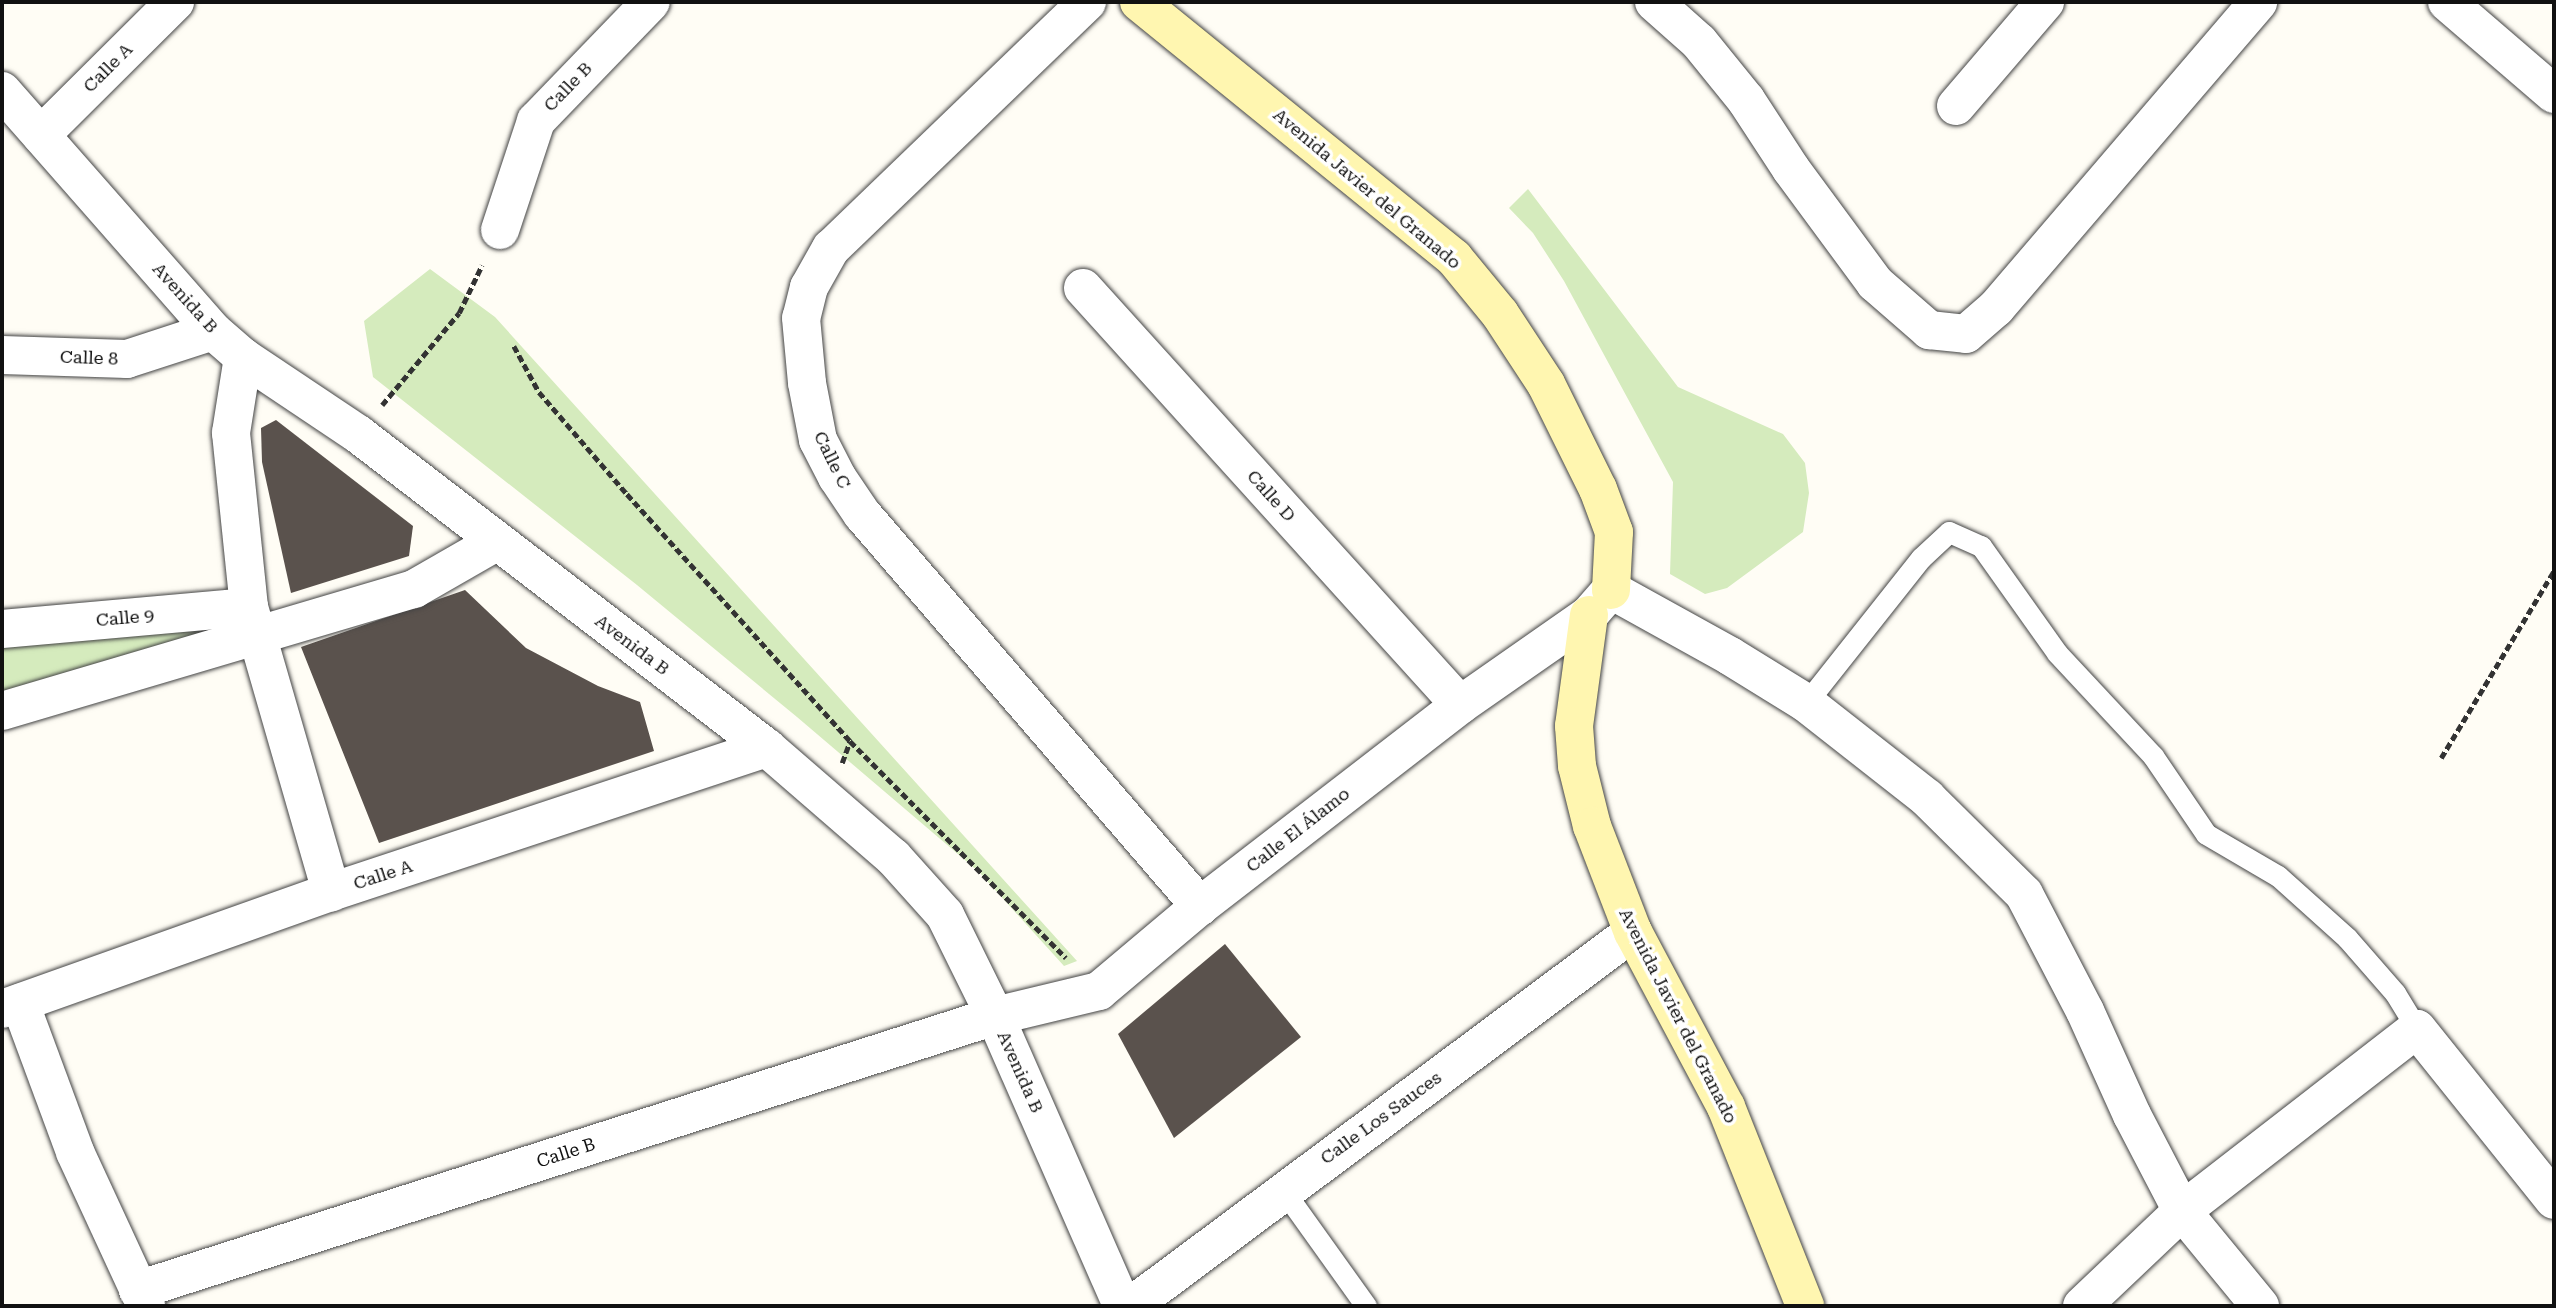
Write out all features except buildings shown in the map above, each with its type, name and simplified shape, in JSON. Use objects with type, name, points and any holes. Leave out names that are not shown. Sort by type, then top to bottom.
[{"type":"street","name":"Calle A","points":[[41,135],[175,2]]},
{"type":"street","name":"Calle B","points":[[500,230],[536,121],[651,2]]},
{"type":"street","name":"Calle C","points":[[1087,2],[831,248],[809,287],[802,318],[807,383],[817,439],[837,477],[862,514],[1200,906]]},
{"type":"street","name":"Avenida Javier del Granado","points":[[1139,2],[1454,258],[1500,314],[1546,384],[1598,489],[1614,531],[1574,726],[1577,766],[1592,826],[1633,932],[1726,1107],[1805,1306]]},
{"type":"street","points":[[1654,2],[1699,42],[1746,100],[1791,169],[1875,283],[1928,330],[1966,334],[1996,308],[2258,2]]},
{"type":"street","points":[[1956,106],[2045,2]]},
{"type":"street","points":[[2447,2],[2554,94]]},
{"type":"street","name":"Avenida B","points":[[2,91],[213,331],[243,357],[358,434],[767,748],[892,857],[945,915],[995,1016],[1122,1306]]},
{"type":"street","name":"Calle D","points":[[1083,288],[1460,705]]},
{"type":"street","name":"Calle 8","points":[[2,355],[127,359],[213,331]]},
{"type":"street","points":[[243,357],[231,433],[253,622],[331,892]]},
{"type":"street","points":[[2,711],[253,622],[414,589],[496,542]]},
{"type":"street","name":"Calle El Álamo","points":[[995,1016],[1099,991],[1200,906],[1460,705],[1600,602]]},
{"type":"street","points":[[1600,602],[1806,703],[1927,798],[2024,894],[2085,1011],[2132,1115],[2182,1212],[2260,1306]]},
{"type":"street","name":"Calle 9","points":[[2,629],[253,622]]},
{"type":"street","name":"Calle A","points":[[11,1006],[331,892],[767,748]]},
{"type":"street","name":"Calle Los Sauces","points":[[1131,1306],[1283,1190],[1633,932]]},
{"type":"street","points":[[11,1006],[142,1298]]},
{"type":"street","name":"Calle B","points":[[142,1298],[995,1016]]},
{"type":"street","points":[[2082,1306],[2182,1212],[2417,1029],[2554,1200]]},
{"type":"lane","points":[[1806,703],[1921,558],[1949,532],[1981,545],[2057,653],[2153,756],[2206,834],[2278,876],[2347,939],[2395,993],[2417,1029]]},
{"type":"lane","points":[[1283,1190],[1366,1306]]},
{"type":"path","points":[[358,434],[459,313],[500,230]]},
{"type":"path","points":[[514,346],[539,392],[850,741],[1099,991]]},
{"type":"path","points":[[2441,758],[2554,571]]},
{"type":"green space","points":[[1528,189],[1678,387],[1783,434],[1805,463],[1809,493],[1803,532],[1727,588],[1705,594],[1670,574],[1673,482],[1564,281],[1533,233],[1509,208]]},
{"type":"green space","points":[[430,269],[495,317],[1077,961],[1064,966],[979,872],[637,585],[373,377],[364,321]]},
{"type":"green space","points":[[223,626],[2,694],[2,647]]}]
